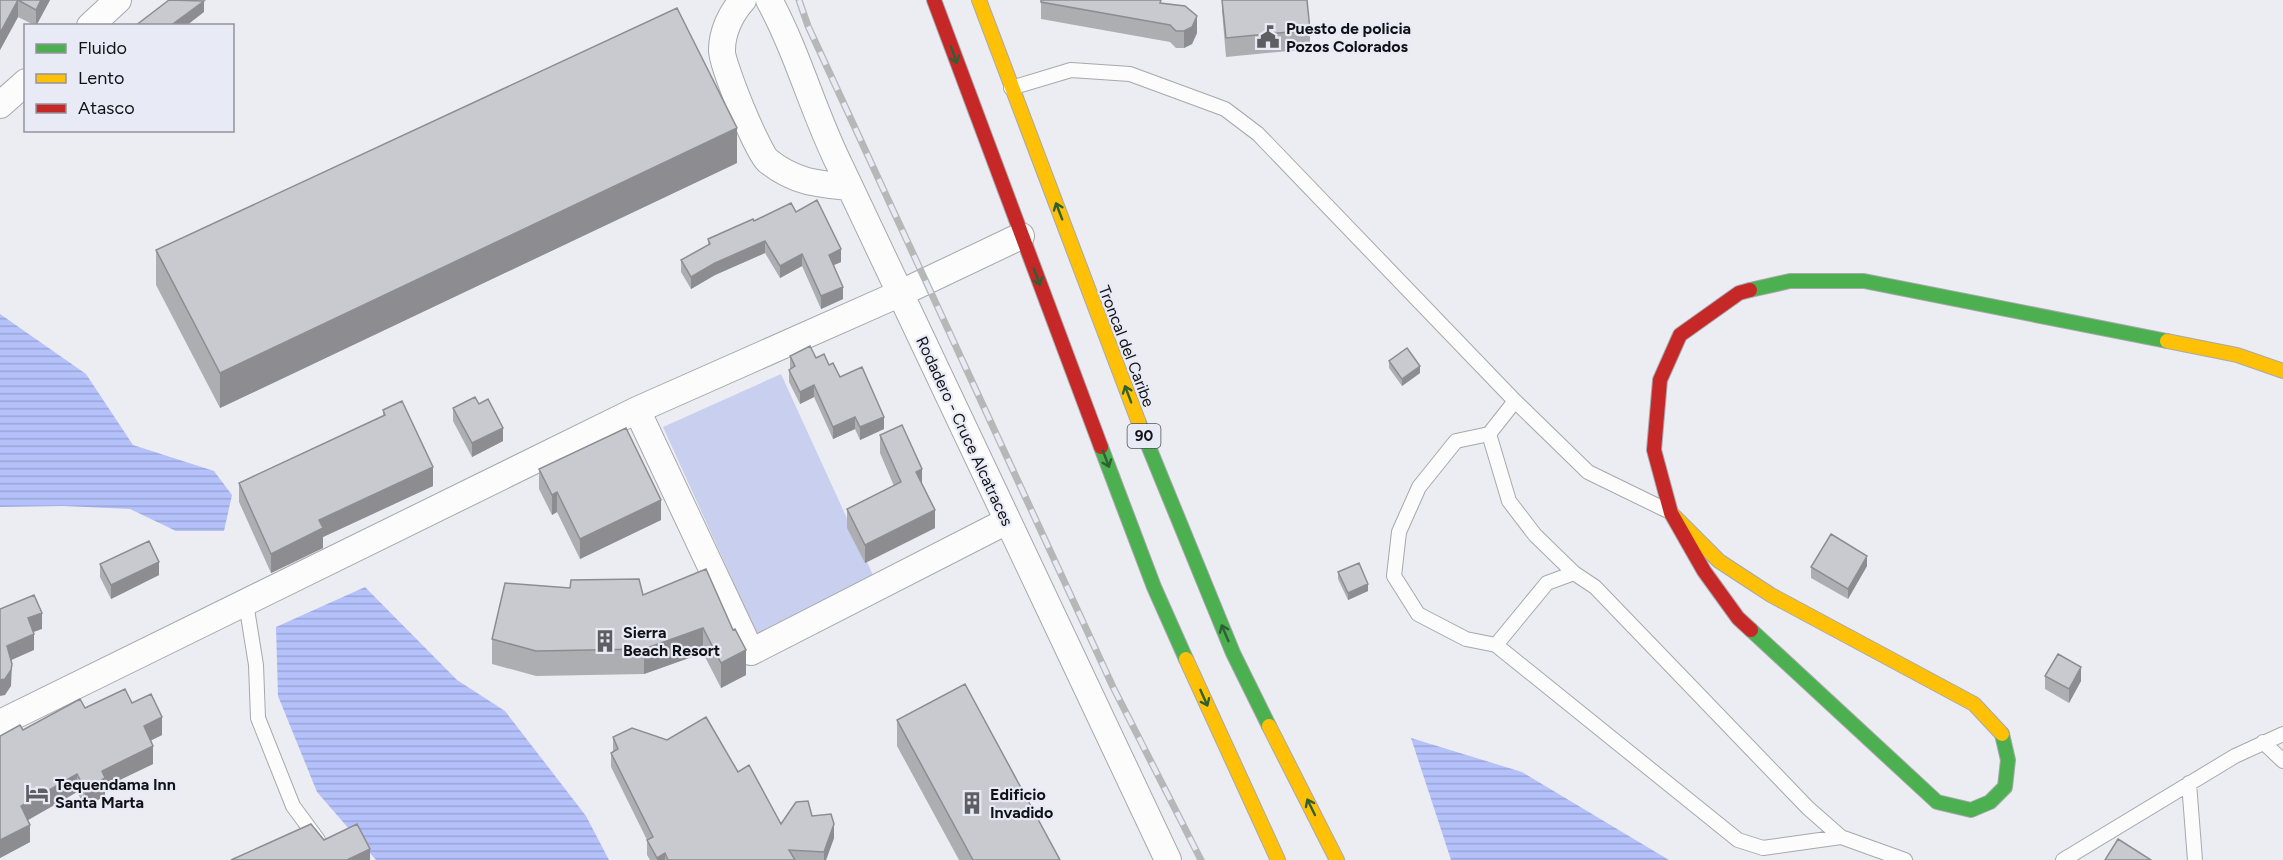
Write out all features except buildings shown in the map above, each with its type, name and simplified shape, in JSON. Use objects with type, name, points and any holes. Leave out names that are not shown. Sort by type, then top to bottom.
[{"type":"main road","name":"90","points":[[934,0],[1154,587],[1278,860]]},
{"type":"main road","name":"Troncal del Caribe","points":[[980,0],[1011,88],[1156,468],[1229,642],[1337,860]]},
{"type":"main road","points":[[1671,513],[1719,561],[1771,595],[1974,704],[2002,733],[2008,760],[2005,787],[1990,802],[1971,810],[1937,802],[1738,618],[1704,571],[1671,513],[1654,450],[1660,380],[1680,335],[1739,293],[1790,281],[1864,281],[2237,355],[2283,371]]},
{"type":"street","points":[[92,24],[118,0]]},
{"type":"street","points":[[743,0],[731,13],[722,51],[738,100],[765,158],[788,176],[813,183],[850,187]]},
{"type":"street","name":"Rodadero - Cruce Alcatraces","points":[[769,0],[786,32],[824,134],[1168,860]]},
{"type":"street","points":[[0,105],[24,84]]},
{"type":"street","points":[[0,723],[637,410],[901,293],[1021,236]]},
{"type":"street","points":[[637,410],[751,652],[1007,521]]},
{"type":"lane","points":[[1011,88],[1071,70],[1130,74],[1225,109],[1258,134],[1515,401],[1588,472],[1671,513]]},
{"type":"lane","points":[[1515,401],[1489,434],[1456,441],[1419,487],[1399,532],[1394,576],[1418,614],[1466,639],[1496,645],[1738,840],[1763,848],[1841,837]]},
{"type":"lane","points":[[1489,434],[1509,501],[1535,535],[1574,573],[1596,587],[1800,800],[1841,837],[1905,860]]},
{"type":"lane","points":[[1496,645],[1547,583],[1574,573]]},
{"type":"lane","points":[[246,603],[256,665],[258,718],[293,806],[324,848]]},
{"type":"lane","points":[[2063,860],[2189,783],[2263,742],[2283,734]]},
{"type":"lane","points":[[2263,742],[2283,761]]},
{"type":"lane","points":[[2189,783],[2195,860]]},
{"type":"shaded area","points":[[781,374],[878,586],[762,645],[663,427]]},
{"type":"water","points":[[0,314],[86,374],[133,445],[214,471],[232,495],[224,531],[176,531],[130,509],[63,506],[0,507]]},
{"type":"water","points":[[365,587],[457,680],[505,711],[586,816],[609,860],[376,860],[317,792],[278,696],[276,627]]},
{"type":"water","points":[[1411,738],[1522,772],[1669,860],[1451,860]]},
{"type":"railway","points":[[799,0],[808,26],[1113,687],[1201,860]]},
{"type":"traffic: fast","points":[[1750,290],[1790,281],[1864,281],[2167,341]]},
{"type":"traffic: fast","points":[[1139,423],[1233,653],[1269,726]]},
{"type":"traffic: fast","points":[[1101,447],[1154,587],[1186,659]]},
{"type":"traffic: fast","points":[[1751,630],[1937,802],[1971,810],[1990,802],[2005,787],[2008,760],[2002,734]]},
{"type":"traffic: slow","points":[[979,0],[1139,423]]},
{"type":"traffic: slow","points":[[2167,341],[2237,355],[2283,371]]},
{"type":"traffic: slow","points":[[1671,513],[1719,561],[1771,595],[1974,704],[2002,734]]},
{"type":"traffic: slow","points":[[1186,659],[1278,860]]},
{"type":"traffic: slow","points":[[1269,726],[1337,860]]},
{"type":"traffic: jam","points":[[934,0],[1101,447]]},
{"type":"traffic: jam","points":[[1750,290],[1739,293],[1680,335],[1660,380],[1654,450],[1671,513],[1704,571],[1738,618],[1751,630]]},
{"type":"place","name":"Puesto de policia Pozos Colorados","points":[[1268,37]]},
{"type":"place","name":"Sierra Beach Resort","points":[[605,641]]},
{"type":"place","name":"Tequendama Inn Santa Marta","points":[[37,793]]},
{"type":"place","name":"Edificio Invadido","points":[[972,803]]}]
